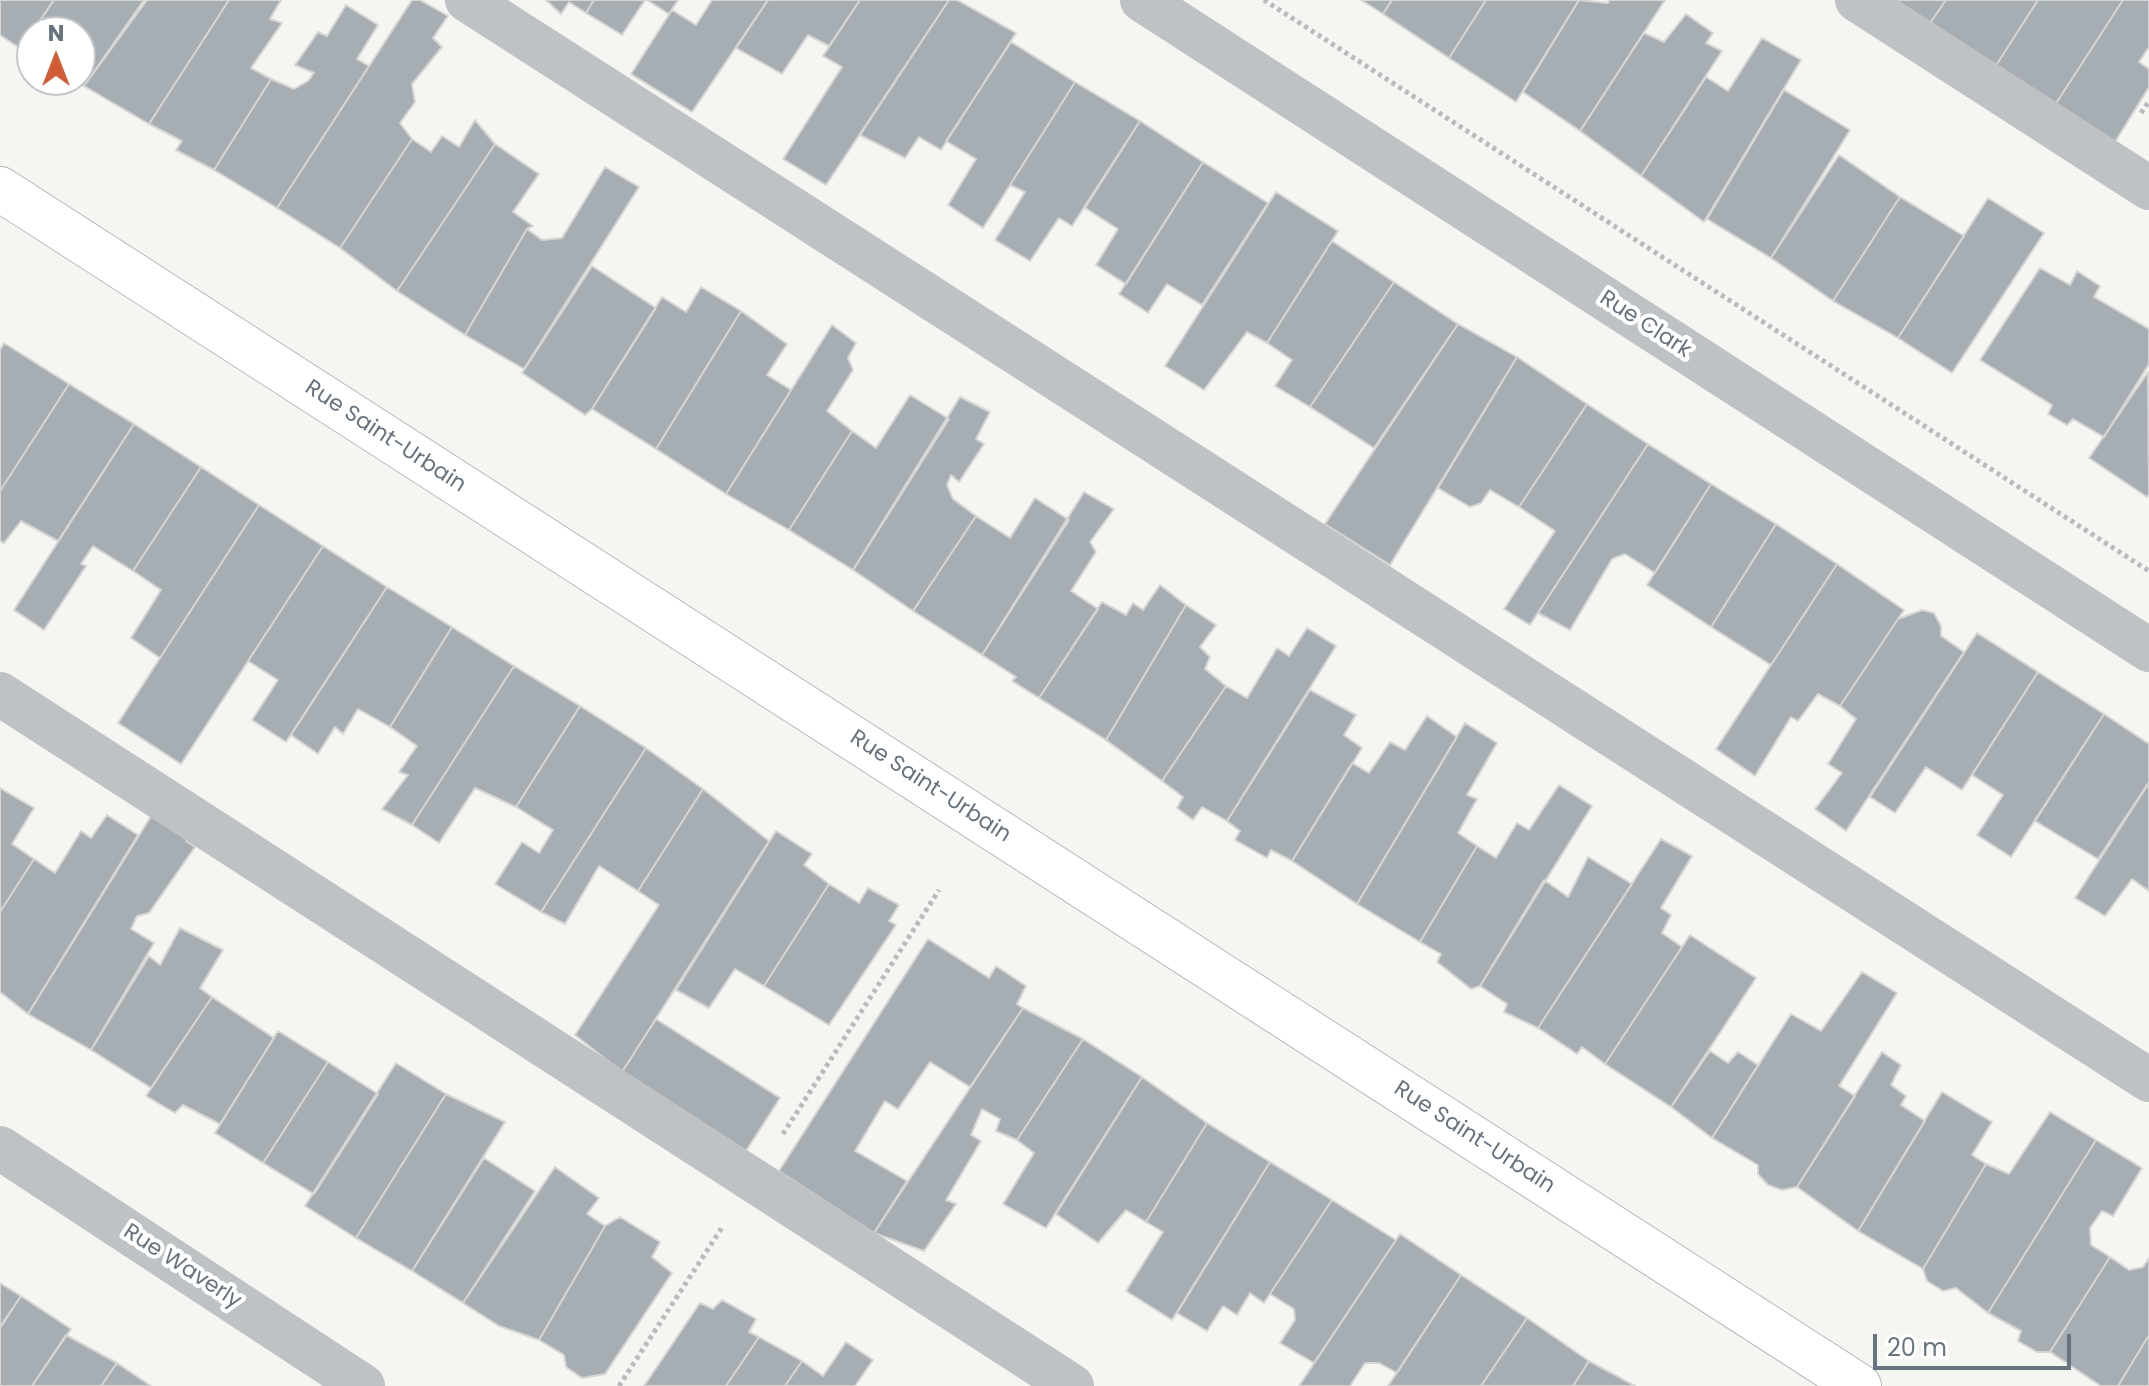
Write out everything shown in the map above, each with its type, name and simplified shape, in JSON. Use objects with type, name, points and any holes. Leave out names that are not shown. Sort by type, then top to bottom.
[{"type":"main road","name":"Rue Saint-Urbain","points":[[0,189],[1859,1386]]},
{"type":"street","points":[[467,0],[2149,1080]]},
{"type":"street","name":"Rue Clark","points":[[1142,0],[2149,650]]},
{"type":"street","points":[[1857,0],[2149,188]]},
{"type":"street","points":[[0,694],[1072,1386]]},
{"type":"street","name":"Rue Waverly","points":[[0,1148],[363,1386]]},
{"type":"path","points":[[1264,0],[2149,571]]},
{"type":"building","points":[[0,0],[54,0],[43,16],[16,16],[16,46],[0,35]]},
{"type":"building","points":[[54,0],[144,0],[96,69],[96,16],[43,16]]},
{"type":"building","points":[[147,0],[229,0],[149,124],[96,93],[96,70]]},
{"type":"building","points":[[229,0],[281,0],[270,19],[282,23],[251,68],[271,79],[214,170],[176,150],[182,141],[149,124]]},
{"type":"building","points":[[412,0],[420,0],[448,16],[433,38],[442,47],[412,84],[415,102],[400,123],[412,139],[340,248],[277,208]]},
{"type":"building","points":[[546,0],[594,0],[586,13],[569,2],[561,14]]},
{"type":"building","points":[[594,0],[645,0],[622,35],[586,13]]},
{"type":"building","points":[[647,0],[678,0],[669,14]]},
{"type":"building","points":[[712,0],[768,0],[692,112],[631,74],[672,10],[696,25]]},
{"type":"building","points":[[768,0],[860,0],[829,46],[808,35],[782,74],[736,48]]},
{"type":"building","points":[[860,0],[949,0],[826,185],[783,159],[842,67],[823,56]]},
{"type":"building","points":[[949,0],[957,0],[1016,33],[941,150],[919,137],[905,158],[860,135]]},
{"type":"building","points":[[1361,0],[1392,0],[1383,14]]},
{"type":"building","points":[[1392,0],[1486,0],[1449,58],[1383,14]]},
{"type":"building","points":[[1486,0],[1579,0],[1516,102],[1449,58]]},
{"type":"building","points":[[1579,0],[1608,3],[1609,0],[1665,0],[1580,131],[1523,92]]},
{"type":"building","points":[[1895,0],[1946,0],[1930,23]]},
{"type":"building","points":[[1946,0],[2038,0],[1995,67],[1930,23]]},
{"type":"building","points":[[2038,0],[2123,0],[2055,105],[1995,67]]},
{"type":"building","points":[[2123,0],[2149,0],[2149,47],[2139,62],[2149,69],[2149,87],[2115,142],[2055,105]]},
{"type":"building","points":[[346,5],[378,25],[357,59],[369,66],[277,208],[214,170],[271,79],[294,89],[308,81],[314,73],[295,65],[318,32],[327,36]]},
{"type":"building","points":[[1686,14],[1713,33],[1706,43],[1722,51],[1641,176],[1580,131],[1644,33],[1664,42]]},
{"type":"building","points":[[1762,38],[1801,60],[1704,222],[1641,176],[1706,77],[1728,91]]},
{"type":"building","points":[[1011,42],[1075,82],[983,228],[948,205],[976,159],[946,141]]},
{"type":"building","points":[[1075,82],[1140,121],[1072,226],[1059,218],[1030,261],[995,240],[1025,192],[1010,185]]},
{"type":"building","points":[[1784,90],[1850,130],[1771,258],[1707,219]]},
{"type":"building","points":[[475,120],[495,144],[397,291],[340,248],[412,139],[431,152],[442,136],[459,147]]},
{"type":"building","points":[[1140,121],[1203,162],[1126,284],[1096,265],[1118,229],[1085,208]]},
{"type":"building","points":[[495,144],[539,174],[513,212],[533,226],[527,229],[465,335],[397,291]]},
{"type":"building","points":[[1839,155],[1900,197],[1833,301],[1771,258]]},
{"type":"building","points":[[1203,162],[1268,203],[1202,305],[1167,284],[1148,313],[1119,294]]},
{"type":"building","points":[[605,167],[639,187],[524,369],[465,335],[527,229],[542,240],[562,238]]},
{"type":"building","points":[[1276,192],[1338,231],[1267,343],[1247,332],[1204,390],[1165,366]]},
{"type":"building","points":[[1900,197],[1964,236],[1898,338],[1833,301]]},
{"type":"building","points":[[1988,198],[2044,233],[1952,373],[1898,338]]},
{"type":"building","points":[[1332,241],[1394,282],[1310,407],[1275,386],[1292,360],[1267,343]]},
{"type":"building","points":[[592,266],[656,308],[592,409],[585,415],[522,373]]},
{"type":"building","points":[[2040,268],[2070,285],[2077,271],[2100,286],[2094,297],[2149,329],[2149,364],[2104,437],[2073,419],[2067,425],[2048,414],[2052,405],[1980,360]]},
{"type":"building","points":[[1394,282],[1458,324],[1374,448],[1310,407]]},
{"type":"building","points":[[701,287],[741,311],[656,449],[592,409],[662,297],[686,312]]},
{"type":"building","points":[[741,311],[787,344],[767,375],[791,390],[726,494],[656,449]]},
{"type":"building","points":[[1458,324],[1517,357],[1390,565],[1325,524]]},
{"type":"building","points":[[832,325],[856,343],[848,358],[853,370],[827,411],[852,431],[789,530],[726,494]]},
{"type":"building","points":[[4,343],[69,384],[0,491],[0,350]]},
{"type":"building","points":[[1517,357],[1587,404],[1519,507],[1490,490],[1481,503],[1470,507],[1438,488]]},
{"type":"building","points":[[2148,372],[2149,494],[2147,497],[2089,458]]},
{"type":"building","points":[[69,384],[134,424],[58,541],[21,521],[4,543],[0,541],[0,491]]},
{"type":"building","points":[[910,395],[949,419],[853,570],[789,530],[852,431],[876,448]]},
{"type":"building","points":[[960,397],[990,412],[976,439],[984,444],[959,482],[951,475],[947,485],[953,499],[976,516],[913,611],[853,570]]},
{"type":"building","points":[[1587,404],[1648,444],[1530,625],[1504,609],[1555,531],[1519,507]]},
{"type":"building","points":[[134,424],[201,467],[133,571],[93,546],[81,564],[86,566],[44,630],[14,610]]},
{"type":"building","points":[[1648,444],[1711,484],[1655,573],[1625,554],[1612,559],[1570,630],[1538,613]]},
{"type":"building","points":[[201,467],[259,505],[160,658],[131,638],[161,590],[133,571]]},
{"type":"building","points":[[1711,484],[1776,524],[1711,627],[1647,585]]},
{"type":"building","points":[[1084,492],[1114,509],[1090,542],[1096,552],[1071,591],[1098,609],[1039,698],[1012,681],[1016,677],[982,655]]},
{"type":"building","points":[[1035,498],[1069,520],[982,655],[913,611],[976,516],[1010,538]]},
{"type":"building","points":[[259,505],[323,546],[181,764],[118,723]]},
{"type":"building","points":[[1776,524],[1837,564],[1771,665],[1711,627]]},
{"type":"building","points":[[323,546],[387,587],[286,742],[252,720],[278,680],[248,661]]},
{"type":"building","points":[[1837,564],[1904,610],[1840,706],[1818,694],[1798,721],[1791,717],[1755,776],[1716,749]]},
{"type":"building","points":[[1160,585],[1186,605],[1106,740],[1039,698],[1102,602],[1126,615],[1133,603],[1143,610]]},
{"type":"building","points":[[387,587],[452,627],[390,727],[358,709],[343,734],[335,727],[318,754],[291,735]]},
{"type":"building","points":[[1186,605],[1216,625],[1200,647],[1210,657],[1205,669],[1226,686],[1162,781],[1106,740]]},
{"type":"building","points":[[1922,610],[1934,613],[1941,626],[1941,636],[1964,652],[1846,831],[1815,809],[1842,773],[1828,764],[1856,719],[1840,706],[1898,619]]},
{"type":"building","points":[[452,627],[514,666],[412,825],[382,809],[408,775],[399,772],[417,746],[390,727]]},
{"type":"building","points":[[1307,628],[1336,646],[1227,821],[1202,807],[1193,820],[1177,808],[1183,797],[1162,781],[1226,686],[1247,698],[1277,648],[1289,656]]},
{"type":"building","points":[[1977,633],[2038,672],[1962,790],[1926,767],[1895,813],[1870,797]]},
{"type":"building","points":[[514,666],[580,706],[516,807],[475,788],[439,843],[412,825]]},
{"type":"building","points":[[2038,672],[2104,714],[2011,857],[1977,835],[2003,795],[1972,775]]},
{"type":"building","points":[[1310,690],[1356,715],[1344,735],[1362,748],[1292,861],[1271,850],[1267,858],[1235,840],[1240,831],[1227,821]]},
{"type":"building","points":[[580,706],[646,748],[541,912],[495,884],[522,842],[539,853],[553,830],[516,807]]},
{"type":"building","points":[[2104,714],[2149,744],[2149,782],[2098,859],[2035,821]]},
{"type":"building","points":[[1427,716],[1457,737],[1357,904],[1292,861],[1352,763],[1369,773],[1390,742],[1405,750]]},
{"type":"building","points":[[1465,723],[1497,743],[1467,795],[1477,799],[1458,833],[1477,846],[1420,942],[1357,904]]},
{"type":"building","points":[[646,748],[703,789],[638,891],[599,866],[565,924],[541,912]]},
{"type":"building","points":[[2149,783],[2149,891],[2132,879],[2105,916],[2075,898]]},
{"type":"building","points":[[1559,785],[1592,806],[1480,986],[1471,989],[1437,962],[1441,954],[1420,942],[1477,846],[1496,858],[1517,823],[1529,830]]},
{"type":"building","points":[[0,788],[34,808],[12,844],[34,859],[0,912]]},
{"type":"building","points":[[703,789],[769,841],[622,1072],[575,1035],[659,905],[638,891]]},
{"type":"building","points":[[158,805],[193,831],[186,841],[195,847],[149,913],[137,916],[131,929],[154,943],[91,1050],[28,1014]]},
{"type":"building","points":[[107,815],[138,835],[28,1014],[0,992],[0,912],[34,859],[55,873],[81,831],[91,838]]},
{"type":"building","points":[[776,831],[812,854],[804,865],[829,884],[764,986],[735,969],[709,1008],[676,990]]},
{"type":"building","points":[[1661,839],[1692,856],[1661,908],[1671,915],[1662,933],[1682,947],[1605,1064],[1582,1047],[1577,1054],[1538,1028]]},
{"type":"building","points":[[1588,857],[1632,884],[1538,1028],[1504,1012],[1507,1004],[1480,986],[1544,880],[1568,897]]},
{"type":"building","points":[[829,884],[859,903],[868,888],[899,905],[889,921],[896,925],[829,1025],[764,986]]},
{"type":"building","points":[[180,928],[223,950],[200,988],[212,997],[151,1088],[91,1050],[149,956],[160,965]]},
{"type":"building","points":[[1690,935],[1756,978],[1671,1107],[1605,1064]]},
{"type":"building","points":[[928,939],[989,978],[996,966],[1026,986],[1017,1004],[1023,1008],[970,1087],[930,1062],[898,1109],[885,1101],[855,1151],[907,1181],[874,1233],[779,1171]]},
{"type":"building","points":[[1862,972],[1897,993],[1839,1086],[1855,1096],[1797,1187],[1782,1190],[1768,1185],[1758,1174],[1758,1165],[1712,1138],[1791,1014],[1821,1031]]},
{"type":"building","points":[[212,997],[274,1038],[220,1124],[183,1105],[175,1113],[146,1096]]},
{"type":"building","points":[[1023,1008],[1083,1039],[1017,1140],[996,1131],[1000,1119],[982,1109],[971,1135],[981,1141],[946,1200],[956,1204],[924,1251],[874,1233]]},
{"type":"building","points":[[656,1019],[780,1098],[746,1151],[622,1072]]},
{"type":"building","points":[[278,1031],[328,1062],[263,1163],[215,1133]]},
{"type":"building","points":[[1083,1039],[1142,1077],[1046,1228],[1003,1204],[1034,1153],[1017,1140]]},
{"type":"building","points":[[1710,1051],[1728,1063],[1738,1052],[1758,1065],[1712,1138],[1671,1107]]},
{"type":"building","points":[[1882,1052],[1901,1065],[1891,1085],[1906,1096],[1901,1105],[1925,1121],[1858,1231],[1797,1187]]},
{"type":"building","points":[[328,1062],[378,1094],[314,1194],[263,1163]]},
{"type":"building","points":[[396,1063],[446,1094],[356,1238],[305,1206]]},
{"type":"building","points":[[1142,1077],[1207,1123],[1146,1222],[1126,1210],[1098,1243],[1056,1214]]},
{"type":"building","points":[[1942,1092],[1992,1122],[1972,1155],[1986,1164],[1923,1269],[1858,1231]]},
{"type":"building","points":[[446,1094],[505,1122],[412,1271],[356,1238]]},
{"type":"building","points":[[2050,1112],[2096,1140],[1988,1313],[1956,1288],[1943,1291],[1927,1281],[1923,1269],[1986,1164],[2009,1174]]},
{"type":"building","points":[[1207,1123],[1270,1162],[1172,1320],[1126,1291],[1163,1232],[1146,1222]]},
{"type":"building","points":[[2096,1140],[2142,1168],[2113,1216],[2102,1211],[2090,1228],[2091,1245],[2110,1257],[2050,1352],[2037,1352],[2018,1341],[2021,1331],[1988,1313]]},
{"type":"building","points":[[484,1158],[535,1191],[463,1303],[412,1271]]},
{"type":"building","points":[[1270,1162],[1332,1200],[1264,1303],[1250,1293],[1237,1315],[1223,1306],[1207,1331],[1177,1313]]},
{"type":"building","points":[[555,1167],[599,1198],[587,1214],[605,1226],[539,1340],[499,1326],[463,1303]]},
{"type":"building","points":[[1332,1200],[1396,1240],[1314,1363],[1280,1343],[1295,1320],[1294,1309],[1270,1294]]},
{"type":"building","points":[[620,1217],[660,1242],[652,1257],[672,1273],[605,1374],[582,1378],[566,1367],[564,1355],[539,1340],[605,1226]]},
{"type":"building","points":[[1400,1234],[1461,1275],[1397,1373],[1379,1363],[1365,1363],[1350,1386],[1299,1386]]},
{"type":"building","points":[[2110,1257],[2129,1270],[2143,1267],[2149,1258],[2149,1335],[2118,1386],[2101,1386],[2050,1352]]},
{"type":"building","points":[[1461,1275],[1527,1318],[1481,1386],[1388,1386]]},
{"type":"building","points":[[0,1283],[21,1296],[0,1327]]},
{"type":"building","points":[[21,1296],[71,1329],[32,1386],[0,1386],[0,1328]]},
{"type":"building","points":[[722,1300],[756,1319],[749,1332],[759,1337],[726,1386],[644,1386],[700,1303],[713,1309]]},
{"type":"building","points":[[1527,1318],[1589,1361],[1573,1386],[1481,1386]]},
{"type":"building","points":[[66,1335],[117,1363],[101,1386],[32,1386]]},
{"type":"building","points":[[2149,1335],[2149,1386],[2118,1386]]},
{"type":"building","points":[[759,1337],[802,1361],[785,1386],[726,1386]]},
{"type":"building","points":[[846,1342],[873,1360],[855,1386],[785,1386],[802,1361],[823,1376]]},
{"type":"building","points":[[1589,1361],[1635,1386],[1573,1386]]},
{"type":"building","points":[[117,1363],[151,1386],[101,1386]]}]
